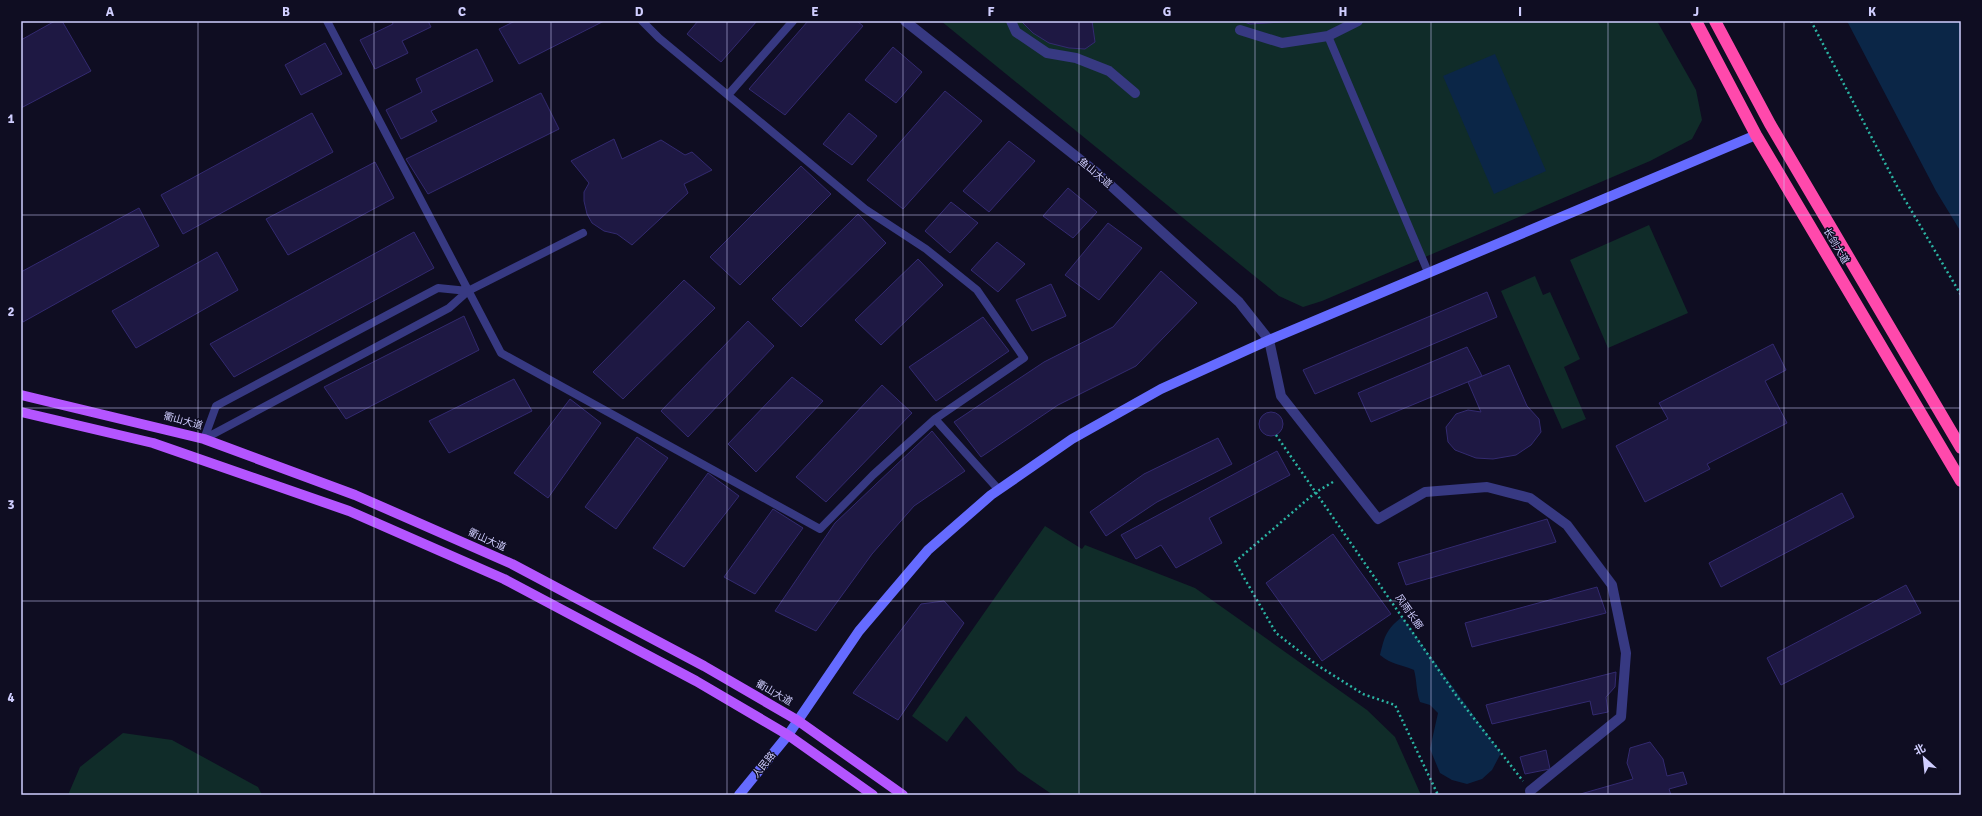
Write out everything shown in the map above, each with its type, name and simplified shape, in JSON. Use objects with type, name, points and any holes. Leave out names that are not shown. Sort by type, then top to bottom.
[{"type":"highway","name":"长剑大道","points":[[1696,21],[1756,135],[1961,481]]},
{"type":"highway","name":"长剑大道","points":[[1715,21],[1770,124],[1961,448]]},
{"type":"main road","name":"衢山大道","points":[[21,395],[204,439],[355,495],[512,564],[704,666],[797,720],[903,795]]},
{"type":"main road","points":[[21,412],[153,443],[348,511],[504,579],[696,681],[788,735],[873,795]]},
{"type":"street","name":"鱼山大道","points":[[905,21],[1097,174],[1239,302],[1269,340]]},
{"type":"street","points":[[1011,21],[1016,32],[1047,53],[1076,58],[1109,71],[1135,94]]},
{"type":"street","points":[[1240,30],[1282,43],[1328,36],[1358,21]]},
{"type":"street","name":"人民路","points":[[739,795],[788,735],[859,631],[928,550],[999,490],[1072,439],[1161,389],[1269,340],[1756,135]]},
{"type":"street","points":[[1269,340],[1282,396],[1378,519],[1425,492],[1487,487],[1530,498],[1567,525],[1612,585],[1626,653],[1621,717],[1530,791]]},
{"type":"lane","points":[[327,21],[501,353],[820,529],[873,475],[935,419],[1024,358],[976,290],[926,248],[865,209],[659,38],[642,21]]},
{"type":"lane","points":[[728,95],[793,21]]},
{"type":"lane","points":[[1328,36],[1428,272]]},
{"type":"lane","points":[[204,439],[449,308],[468,291],[583,233]]},
{"type":"lane","points":[[204,439],[216,406],[438,288],[468,291]]},
{"type":"lane","points":[[935,419],[999,490]]},
{"type":"path","points":[[1812,21],[1898,188],[1961,295]]},
{"type":"path","name":"风雨长廊","points":[[1276,435],[1458,698],[1530,791]]},
{"type":"path","points":[[1344,475],[1316,492],[1235,562],[1276,633],[1317,665],[1363,694],[1395,705],[1438,795]]},
{"type":"green space","points":[[941,21],[1657,21],[1696,90],[1702,120],[1692,139],[1650,161],[1322,301],[1303,307],[1279,296]]},
{"type":"green space","points":[[1649,225],[1688,313],[1608,348],[1570,260]]},
{"type":"green space","points":[[1535,276],[1543,295],[1550,292],[1580,359],[1564,367],[1586,419],[1562,429],[1501,291]]},
{"type":"green space","points":[[1045,526],[1082,549],[1085,545],[1195,588],[1367,710],[1395,737],[1421,795],[1053,795],[1018,771],[966,716],[947,742],[912,716]]},
{"type":"green space","points":[[123,733],[172,740],[258,787],[262,795],[68,795],[80,767]]},
{"type":"water","points":[[1847,21],[1961,21],[1961,232],[1936,191]]},
{"type":"water","points":[[1495,54],[1546,171],[1494,194],[1443,76]]},
{"type":"water","points":[[1402,617],[1501,753],[1492,770],[1482,779],[1467,784],[1452,780],[1440,773],[1430,749],[1438,713],[1430,705],[1420,702],[1414,670],[1392,663],[1380,655],[1383,642],[1389,629]]},
{"type":"building","points":[[55,21],[62,21],[91,71],[21,108],[21,40]]},
{"type":"building","points":[[392,21],[428,21],[431,27],[402,41],[408,53],[375,69],[360,40],[393,24]]},
{"type":"building","points":[[515,21],[604,21],[519,64],[499,29]]},
{"type":"building","points":[[698,21],[757,21],[721,62],[687,34]]},
{"type":"building","points":[[808,21],[857,21],[863,26],[785,115],[749,89]]},
{"type":"building","points":[[1021,21],[1092,21],[1095,42],[1085,49],[1069,48],[1049,43],[1033,33]]},
{"type":"building","points":[[1241,21],[1298,21],[1250,24]]},
{"type":"building","points":[[325,43],[342,74],[301,95],[285,65]]},
{"type":"building","points":[[893,47],[922,72],[896,103],[865,80]]},
{"type":"building","points":[[477,49],[493,81],[431,111],[437,121],[401,139],[386,110],[422,92],[416,79]]},
{"type":"building","points":[[945,91],[982,121],[903,209],[867,180]]},
{"type":"building","points":[[541,93],[559,129],[428,194],[406,159]]},
{"type":"building","points":[[312,113],[333,152],[183,234],[161,195]]},
{"type":"building","points":[[849,113],[877,136],[852,165],[823,144]]},
{"type":"building","points":[[614,139],[622,159],[661,140],[685,155],[692,152],[712,170],[684,184],[688,193],[632,245],[617,234],[604,231],[592,223],[587,214],[584,201],[584,192],[589,183],[571,161]]},
{"type":"building","points":[[1009,141],[1035,161],[989,212],[963,191]]},
{"type":"building","points":[[375,162],[394,198],[288,255],[266,219]]},
{"type":"building","points":[[801,166],[831,194],[740,285],[710,257]]},
{"type":"building","points":[[1068,188],[1097,212],[1073,238],[1043,216]]},
{"type":"building","points":[[951,202],[978,223],[950,253],[925,231]]},
{"type":"building","points":[[139,208],[159,246],[23,322],[21,318],[21,272]]},
{"type":"building","points":[[858,214],[886,243],[801,327],[772,299]]},
{"type":"building","points":[[1108,223],[1142,248],[1099,300],[1065,275]]},
{"type":"building","points":[[414,232],[434,268],[234,377],[210,344]]},
{"type":"building","points":[[997,242],[1025,264],[998,292],[971,270]]},
{"type":"building","points":[[217,252],[238,290],[136,348],[112,311]]},
{"type":"building","points":[[918,259],[943,285],[881,345],[855,320]]},
{"type":"building","points":[[1161,271],[1197,303],[1136,366],[1058,405],[981,457],[954,422],[1044,362],[1113,327]]},
{"type":"building","points":[[684,280],[715,308],[623,399],[593,372]]},
{"type":"building","points":[[1051,284],[1066,316],[1032,331],[1016,300]]},
{"type":"building","points":[[1487,292],[1497,317],[1315,394],[1303,370]]},
{"type":"building","points":[[464,316],[479,350],[346,419],[324,387]]},
{"type":"building","points":[[983,317],[1009,351],[936,401],[909,367]]},
{"type":"building","points":[[748,321],[774,346],[688,437],[661,411]]},
{"type":"building","points":[[1773,344],[1786,370],[1765,381],[1787,423],[1707,464],[1710,469],[1645,502],[1616,446],[1668,419],[1659,403]]},
{"type":"building","points":[[1467,347],[1482,376],[1371,422],[1358,393]]},
{"type":"building","points":[[1509,365],[1527,406],[1539,419],[1541,432],[1531,445],[1516,455],[1493,459],[1476,458],[1455,450],[1448,442],[1446,427],[1456,414],[1468,410],[1481,412],[1468,382]]},
{"type":"building","points":[[792,377],[823,401],[756,472],[728,444]]},
{"type":"building","points":[[514,379],[532,411],[449,453],[429,421]]},
{"type":"building","points":[[882,385],[912,413],[826,502],[796,477]]},
{"type":"building","points":[[570,399],[601,423],[548,498],[514,473]]},
{"type":"building","points":[[1271,412],[1279,416],[1283,424],[1279,432],[1271,436],[1263,432],[1259,424],[1263,416]]},
{"type":"building","points":[[932,431],[965,471],[914,506],[872,554],[816,631],[775,611],[835,523]]},
{"type":"building","points":[[637,437],[668,458],[616,529],[585,507]]},
{"type":"building","points":[[1218,438],[1232,464],[1157,502],[1106,536],[1090,512],[1144,474]]},
{"type":"building","points":[[1277,451],[1290,475],[1209,518],[1222,543],[1176,568],[1161,545],[1136,559],[1121,535]]},
{"type":"building","points":[[708,473],[739,496],[684,567],[653,548]]},
{"type":"building","points":[[1842,493],[1854,517],[1721,587],[1709,563]]},
{"type":"building","points":[[773,509],[803,528],[755,594],[724,577]]},
{"type":"building","points":[[1547,519],[1556,542],[1406,585],[1398,563]]},
{"type":"building","points":[[1333,534],[1391,614],[1322,661],[1266,583]]},
{"type":"building","points":[[1906,585],[1921,613],[1781,685],[1767,658]]},
{"type":"building","points":[[1597,587],[1606,613],[1472,647],[1465,623]]},
{"type":"building","points":[[944,601],[964,623],[898,720],[853,693],[921,604]]},
{"type":"building","points":[[1616,672],[1615,687],[1606,697],[1608,712],[1593,715],[1590,701],[1492,724],[1486,705]]},
{"type":"building","points":[[1650,742],[1663,759],[1667,776],[1683,772],[1687,784],[1669,789],[1671,795],[1577,795],[1633,779],[1627,763],[1630,748]]},
{"type":"building","points":[[1546,750],[1550,769],[1525,774],[1520,757]]}]
